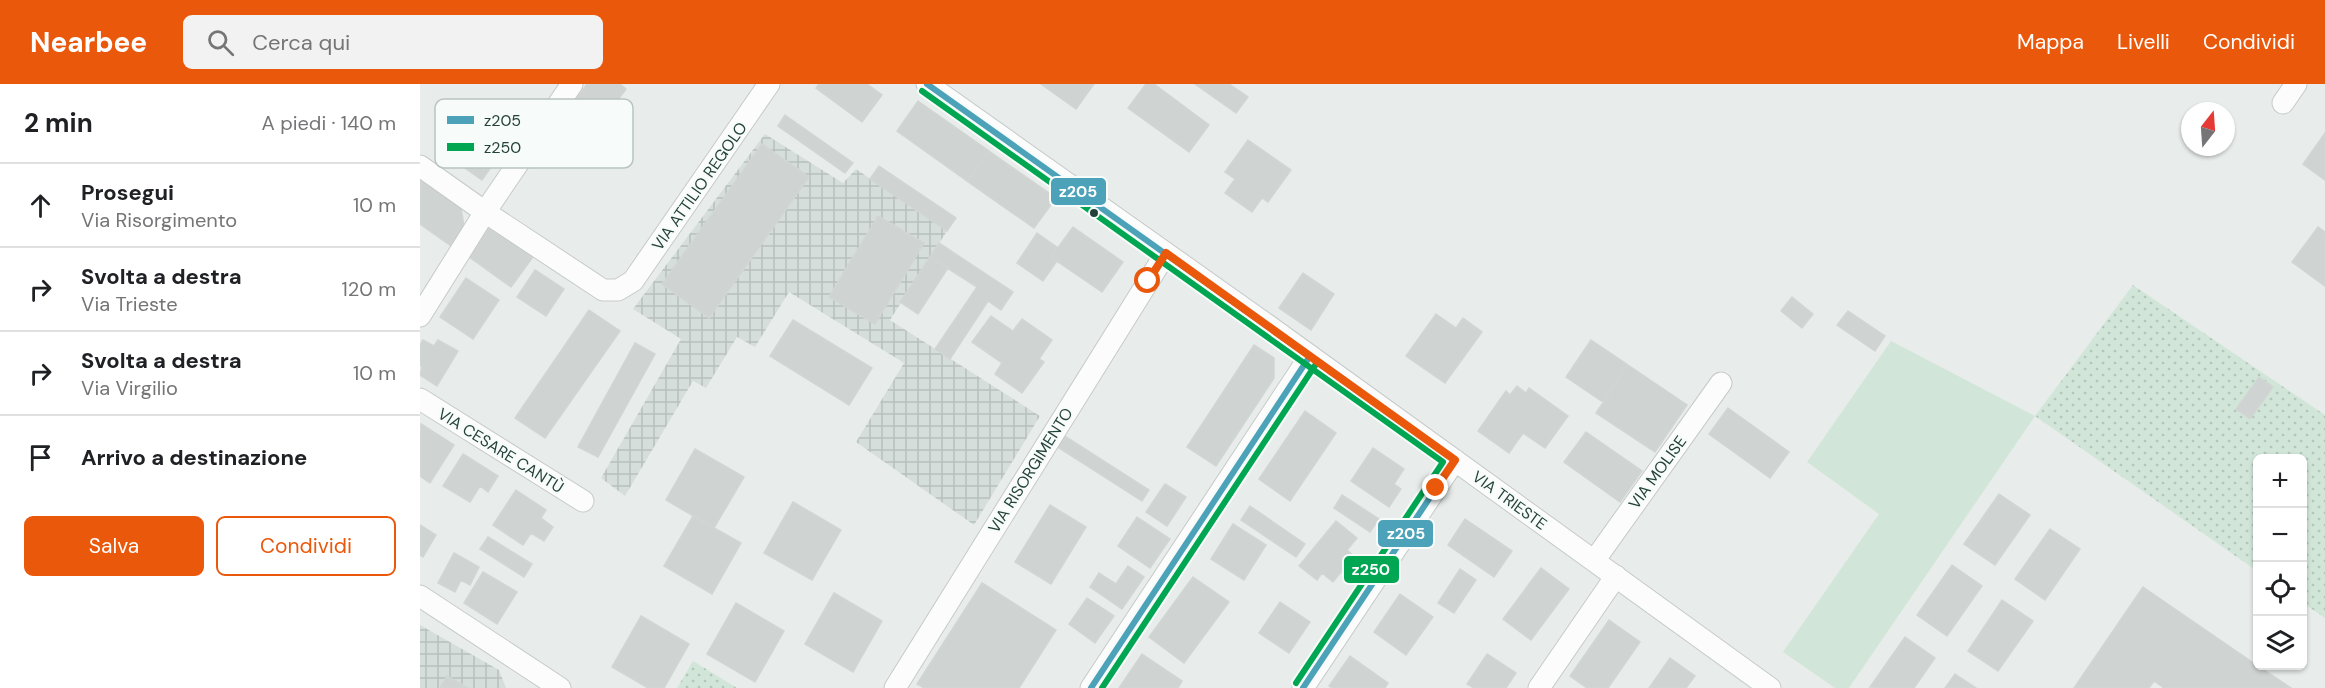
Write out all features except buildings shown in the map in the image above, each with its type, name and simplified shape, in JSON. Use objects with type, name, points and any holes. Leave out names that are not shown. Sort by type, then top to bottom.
[{"type":"street","points":[[562,99],[572,84]]},
{"type":"street","name":"VIA ATTILIO REGOLO","points":[[485,212],[603,290],[618,290],[627,286],[640,272],[769,84]]},
{"type":"street","name":"VIA TRIESTE","points":[[927,84],[1310,356],[1770,688]]},
{"type":"street","points":[[2283,103],[2296,84]]},
{"type":"street","points":[[420,166],[485,212]]},
{"type":"street","points":[[420,316],[515,168]]},
{"type":"street","name":"VIA RISORGIMENTO","points":[[895,688],[1166,253]]},
{"type":"street","points":[[1091,688],[1310,356]]},
{"type":"street","name":"VIA MOLISE","points":[[1594,561],[1721,383]]},
{"type":"street","name":"VIA CESARE CANTÙ","points":[[420,399],[583,501]]},
{"type":"street","points":[[1304,688],[1455,460]]},
{"type":"street","points":[[1539,688],[1616,576]]},
{"type":"street","points":[[420,596],[532,681],[560,688]]},
{"type":"shaded area","points":[[765,134],[843,183],[856,169],[947,231],[890,320],[1040,416],[974,525],[856,442],[904,363],[789,292],[755,347],[737,337],[706,388],[693,381],[625,496],[601,478],[681,339],[633,309]]},
{"type":"shaded area","points":[[420,625],[499,670],[506,688],[420,688]]},
{"type":"green space","points":[[2133,285],[2325,415],[2325,618],[2307,606],[2307,454],[2253,454],[2253,568],[2035,416]]},
{"type":"green space","points":[[1891,341],[2035,416],[1849,688],[1835,688],[1783,652],[1879,514],[1807,462]]},
{"type":"green space","points":[[693,661],[737,688],[677,688]]},
{"type":"transit line","name":"z205","points":[[927,84],[1455,460],[1303,688]]},
{"type":"transit line","name":"z250","points":[[922,91],[1443,462],[1296,683]]},
{"type":"transit line","name":"z205","points":[[1091,688],[1310,356]]},
{"type":"transit line","name":"z250","points":[[1102,688],[1318,361]]},
{"type":"route","points":[[1148,281],[1166,253],[1455,460],[1436,488]]}]
